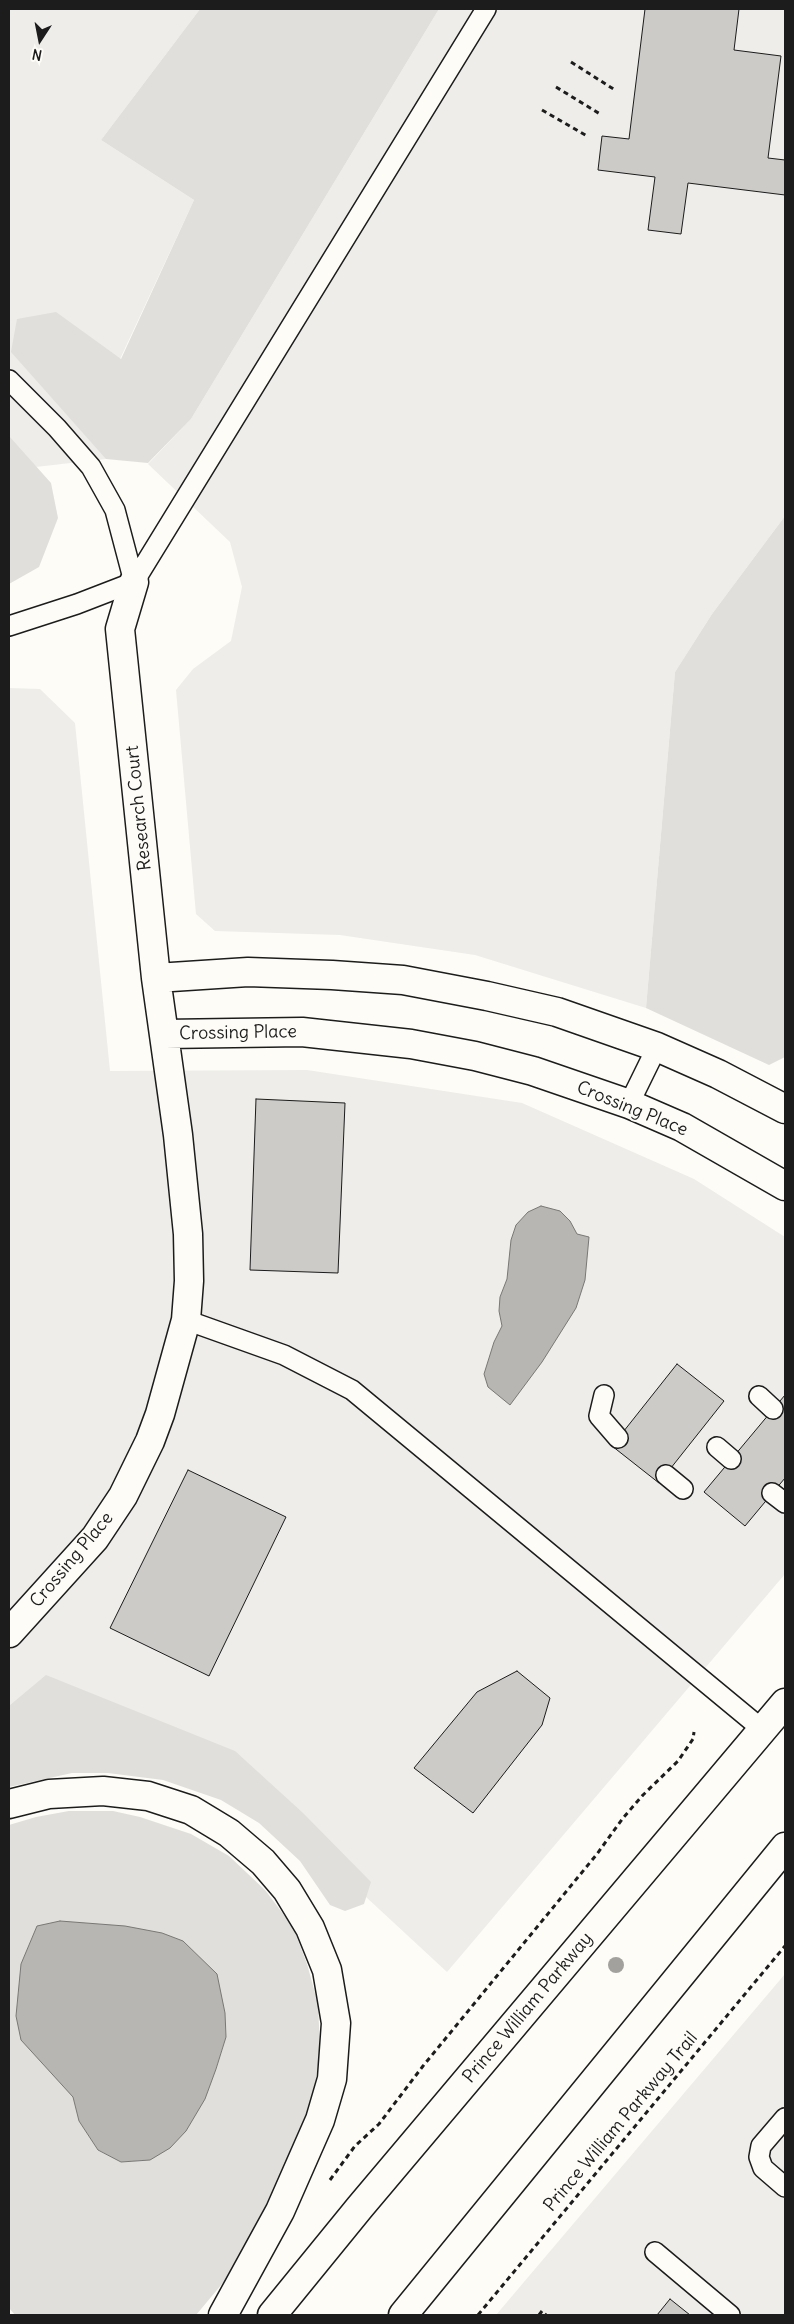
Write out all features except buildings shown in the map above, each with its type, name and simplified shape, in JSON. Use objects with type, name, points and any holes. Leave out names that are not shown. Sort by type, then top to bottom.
[{"type":"main road","name":"Research Court","points":[[134,582],[120,629],[156,978],[165,1034]]},
{"type":"main road","points":[[156,978],[248,972],[403,980],[487,996],[557,1012],[657,1047],[784,1106]]},
{"type":"main road","name":"Crossing Place","points":[[9,1633],[95,1538],[123,1496],[150,1440],[160,1414],[186,1320],[189,1281],[188,1234],[165,1034],[302,1032],[411,1044],[475,1056],[533,1072],[629,1104],[682,1127],[785,1186]]},
{"type":"main road","name":"Prince William Parkway","points":[[272,2315],[360,2207],[785,1703]]},
{"type":"main road","points":[[9,1804],[49,1794],[103,1790],[148,1796],[191,1810],[229,1833],[263,1862],[287,1890],[310,1928],[326,1970],[336,2022],[332,2079],[320,2120],[280,2211],[223,2315]]},
{"type":"main road","points":[[403,2315],[785,1847]]},
{"type":"lane","points":[[9,626],[77,604],[134,582],[486,9]]},
{"type":"lane","points":[[9,380],[57,428],[91,467],[115,510],[134,582]]},
{"type":"lane","points":[[629,1104],[657,1047]]},
{"type":"lane","points":[[186,1320],[284,1355],[352,1390],[763,1730]]},
{"type":"lane","points":[[604,1395],[599,1416],[618,1438]]},
{"type":"lane","points":[[759,1396],[773,1409]]},
{"type":"lane","points":[[717,1447],[732,1459]]},
{"type":"lane","points":[[666,1475],[683,1489]]},
{"type":"lane","points":[[785,2118],[761,2146],[759,2157],[763,2168],[785,2187]]},
{"type":"lane","points":[[655,2252],[730,2315]]},
{"type":"path","points":[[571,62],[615,90]]},
{"type":"path","points":[[556,87],[600,114]]},
{"type":"path","points":[[542,110],[587,136]]},
{"type":"path","points":[[326,2185],[350,2152],[379,2124],[422,2066],[597,1854],[623,1818],[643,1795],[678,1761],[693,1739],[694,1732]]},
{"type":"path","name":"Prince William Parkway Trail","points":[[478,2315],[785,1946]]},
{"type":"path","points":[[539,2315],[542,2311],[546,2315]]},
{"type":"shaded area","points":[[9,9],[200,9],[101,140],[194,200],[120,359],[106,459],[9,470]]},
{"type":"shaded area","points":[[200,9],[439,9],[191,419],[148,463],[106,459],[11,352],[17,319],[56,312],[121,359],[194,200],[101,140]]},
{"type":"shaded area","points":[[439,9],[785,9],[785,516],[712,614],[675,672],[646,1008],[475,955],[340,935],[215,931],[196,914],[176,690],[193,669],[231,641],[242,587],[230,542],[148,464],[191,419]]},
{"type":"shaded area","points":[[9,436],[51,483],[58,518],[39,567],[9,584]]},
{"type":"shaded area","points":[[785,516],[785,1057],[769,1065],[646,1008],[675,672],[712,614]]},
{"type":"shaded area","points":[[9,688],[40,689],[75,723],[110,1071],[307,1070],[522,1103],[694,1179],[785,1237],[785,1574],[447,1972],[298,1834],[252,1798],[9,1743]]},
{"type":"shaded area","points":[[541,1206],[560,1211],[570,1221],[577,1234],[589,1237],[585,1280],[576,1308],[542,1362],[510,1405],[488,1387],[484,1374],[494,1342],[502,1326],[499,1311],[500,1297],[507,1279],[511,1240],[516,1225],[528,1212]]},
{"type":"shaded area","points":[[46,1675],[235,1751],[303,1813],[371,1882],[364,1904],[345,1911],[330,1905],[300,1861],[259,1823],[221,1800],[163,1780],[108,1773],[72,1773],[9,1787],[9,1706]]},
{"type":"shaded area","points":[[69,1811],[113,1811],[140,1817],[191,1834],[229,1856],[265,1890],[293,1927],[307,1964],[318,2004],[320,2048],[314,2096],[291,2158],[227,2278],[196,2315],[15,2315],[9,2308],[9,1825],[36,1817]],"holes":[[[20,1981],[225,2013],[226,2037],[216,2069],[150,2160],[121,2162],[98,2150],[79,2121],[73,2097],[16,2016]]]},
{"type":"shaded area","points":[[60,1921],[125,1926],[162,1933],[183,1941],[217,1974],[225,2013],[226,2037],[216,2069],[205,2099],[186,2131],[170,2148],[150,2160],[121,2162],[98,2150],[79,2121],[73,2097],[21,2040],[16,2016],[21,1964],[37,1926]]},
{"type":"shaded area","points":[[785,1974],[785,2315],[496,2315]]}]
